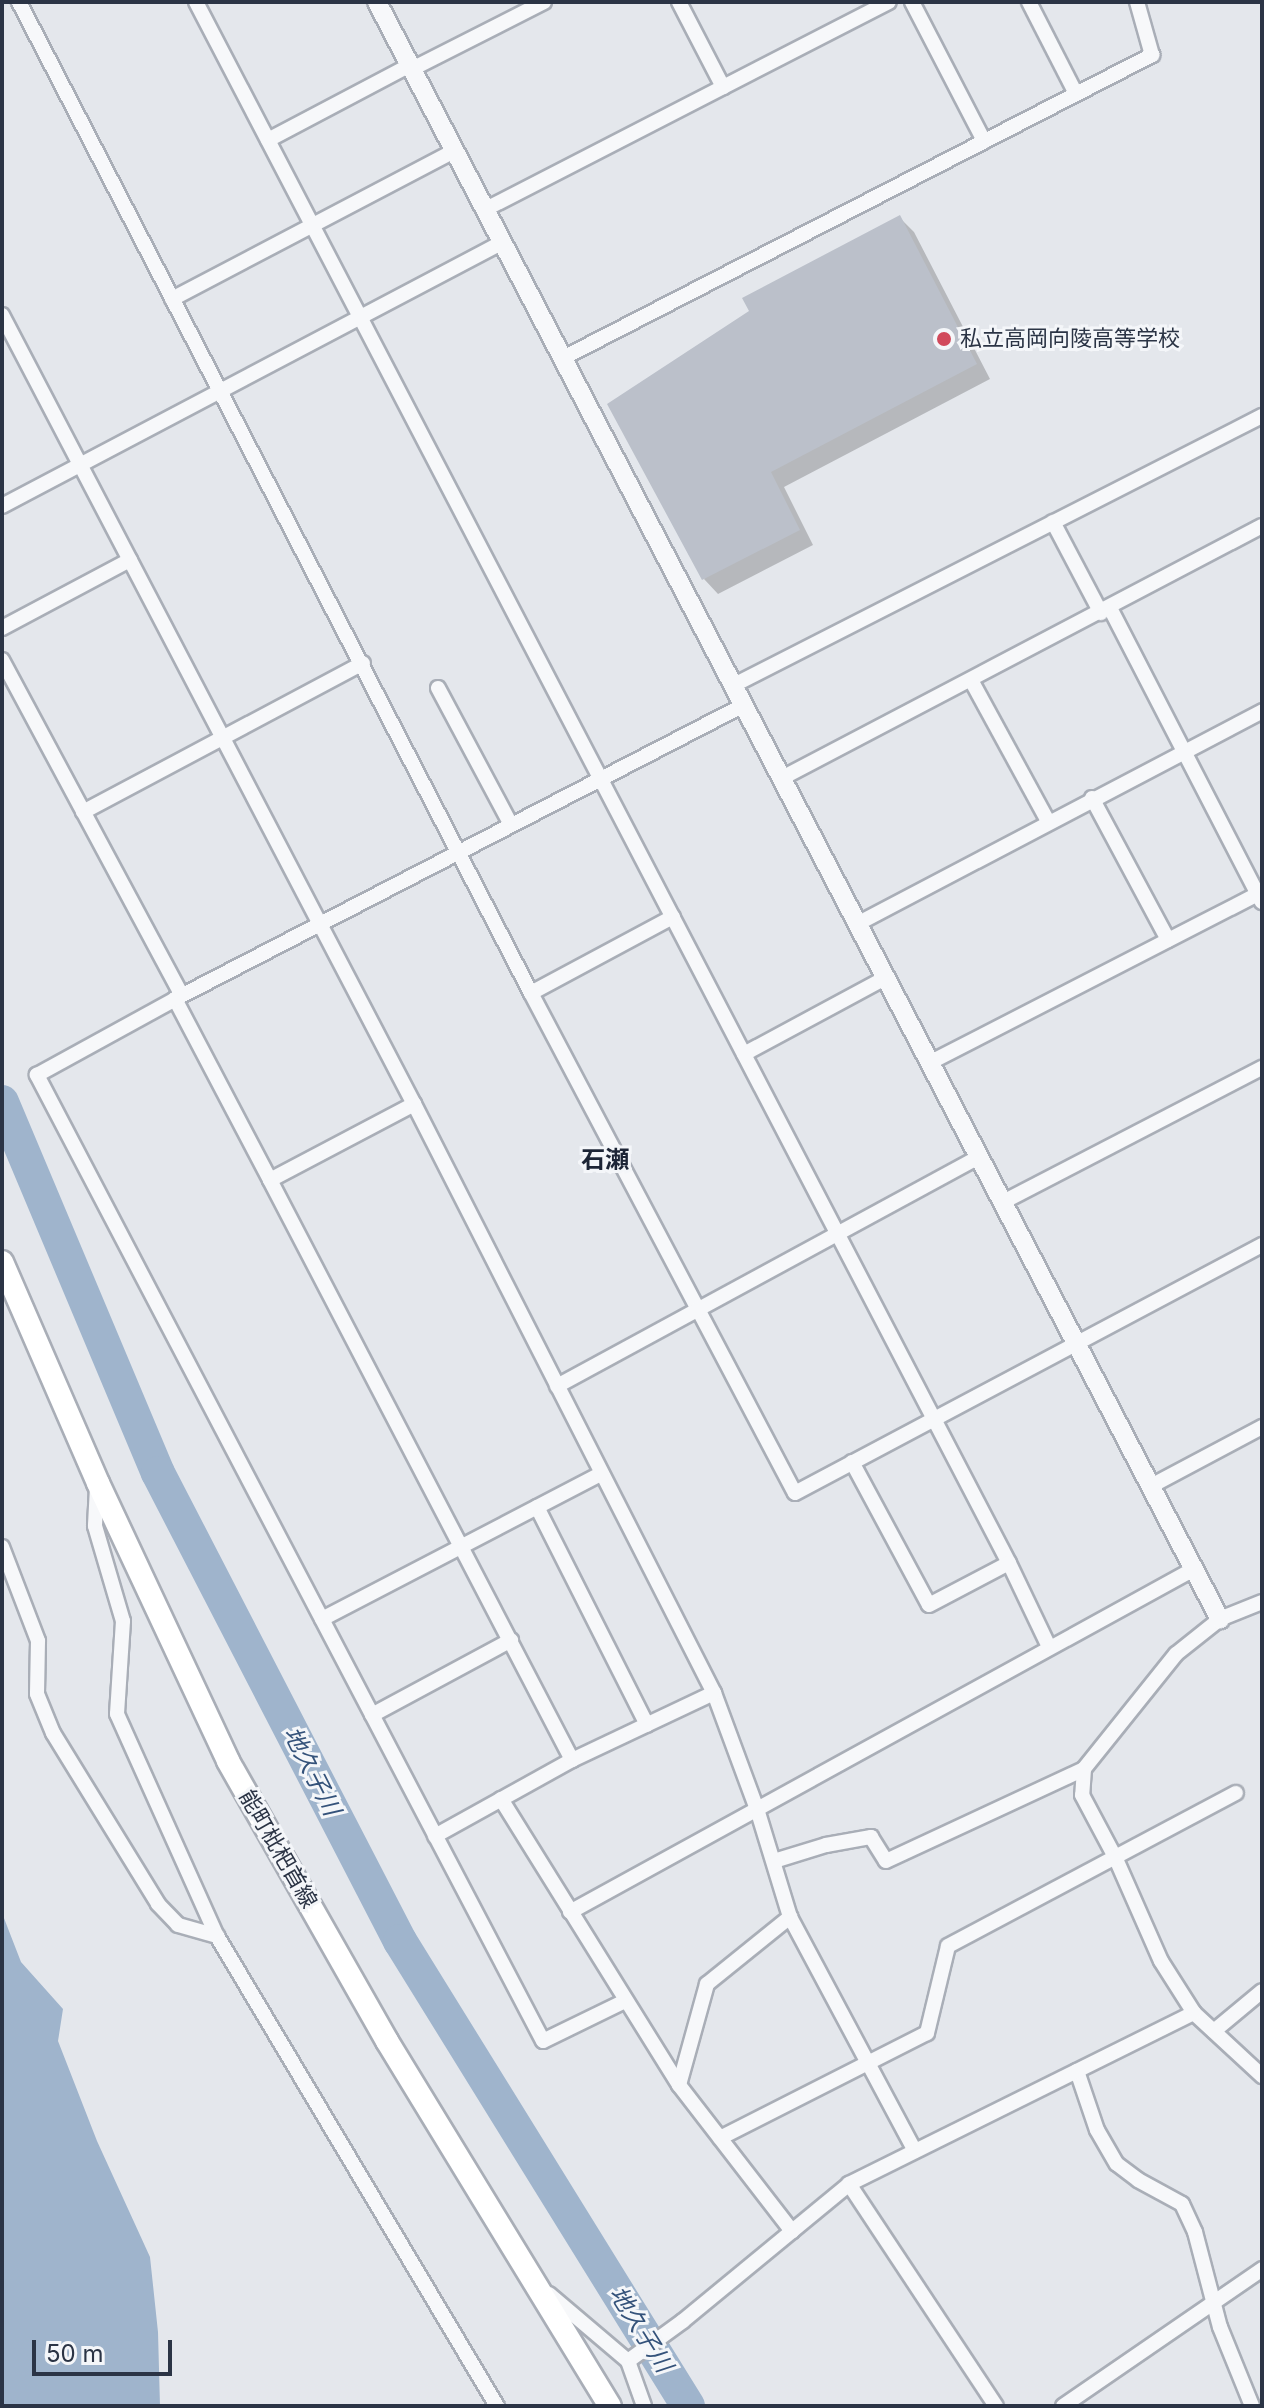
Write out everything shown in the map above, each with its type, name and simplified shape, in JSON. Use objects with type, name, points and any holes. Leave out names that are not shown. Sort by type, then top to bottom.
[{"type":"main road","name":"能町枇杷首線","points":[[2,1262],[98,1483],[228,1761],[387,2041],[528,2277],[610,2406]]},
{"type":"street","points":[[19,2],[531,993],[795,1493],[1262,1245]]},
{"type":"street","points":[[196,2],[839,1234],[1009,1563],[1049,1647]]},
{"type":"street","points":[[377,2],[1220,1619]]},
{"type":"street","points":[[268,140],[544,2]]},
{"type":"street","points":[[679,2],[723,87]]},
{"type":"street","points":[[484,210],[889,2]]},
{"type":"street","points":[[912,2],[984,141]]},
{"type":"street","points":[[1029,2],[1076,94]]},
{"type":"street","points":[[561,359],[1152,55],[1137,2]]},
{"type":"street","points":[[172,299],[454,151]]},
{"type":"street","points":[[2,506],[501,243]]},
{"type":"street","points":[[2,315],[414,1104],[714,1693],[757,1809],[790,1917],[915,2151]]},
{"type":"street","points":[[734,685],[1262,416]]},
{"type":"street","points":[[929,1063],[1168,940],[1261,896],[1185,749],[1053,522]]},
{"type":"street","points":[[782,778],[1260,532]]},
{"type":"street","points":[[2,628],[130,560]]},
{"type":"street","points":[[2,660],[572,1760]]},
{"type":"street","points":[[83,812],[224,740],[363,663]]},
{"type":"street","points":[[971,680],[1048,821]]},
{"type":"street","points":[[438,688],[511,825]]},
{"type":"street","points":[[625,2001],[543,2041],[37,1075],[178,997],[744,705]]},
{"type":"street","points":[[857,924],[1262,711]]},
{"type":"street","points":[[1092,798],[1168,940]]},
{"type":"street","points":[[531,993],[673,917]]},
{"type":"street","points":[[744,1054],[885,978]]},
{"type":"street","points":[[1003,1202],[1262,1068]]},
{"type":"street","points":[[270,1180],[414,1104]]},
{"type":"street","points":[[557,1386],[701,1311],[978,1157]]},
{"type":"street","points":[[1151,1486],[1262,1427]]},
{"type":"street","points":[[852,1462],[929,1605],[1009,1563]]},
{"type":"street","points":[[322,1619],[600,1474]]},
{"type":"street","points":[[98,1483],[95,1526],[123,1621],[117,1714],[217,1936],[497,2406]]},
{"type":"street","points":[[537,1507],[647,1725]]},
{"type":"street","points":[[2,1547],[38,1641],[37,1694],[53,1733],[158,1904],[178,1925],[217,1936]]},
{"type":"street","points":[[570,1912],[1194,1569]]},
{"type":"street","points":[[774,1861],[826,1845],[871,1837],[886,1861],[1084,1769],[1176,1654],[1220,1619],[1262,1602]]},
{"type":"street","points":[[372,1715],[511,1640]]},
{"type":"street","points":[[435,1836],[572,1760],[714,1693]]},
{"type":"street","points":[[1084,1769],[1082,1795],[1116,1859],[1161,1961],[1194,2013],[1262,2076]]},
{"type":"street","points":[[720,2138],[927,2033],[948,1946],[1236,1793]]},
{"type":"street","points":[[501,1799],[679,2085],[792,2231]]},
{"type":"street","points":[[679,2085],[707,1984],[790,1917]]},
{"type":"street","points":[[1214,2031],[1262,1991]]},
{"type":"street","points":[[628,2361],[683,2321],[849,2184],[1194,2013]]},
{"type":"street","points":[[1077,2071],[1097,2130],[1117,2164],[1138,2180],[1182,2204],[1195,2232],[1213,2302],[1252,2406]]},
{"type":"street","points":[[849,2184],[996,2406]]},
{"type":"street","points":[[1063,2406],[1262,2269]]},
{"type":"street","points":[[528,2277],[628,2361],[644,2406]]},
{"type":"water","points":[[2,1913],[21,1962],[63,2009],[58,2041],[97,2141],[150,2257],[158,2332],[160,2406],[2,2406]]},
{"type":"building","points":[[900,215],[977,364],[771,472],[800,530],[702,580],[607,404],[749,311],[742,298]]},
{"type":"waterway","name":"地久子川","points":[[2,1102],[158,1473],[400,1941],[688,2406]]},
{"type":"place","name":"私立高岡向陵高等学校","points":[[944,339]]},
{"type":"district","name":"石瀬","points":[[605,1160]]}]
